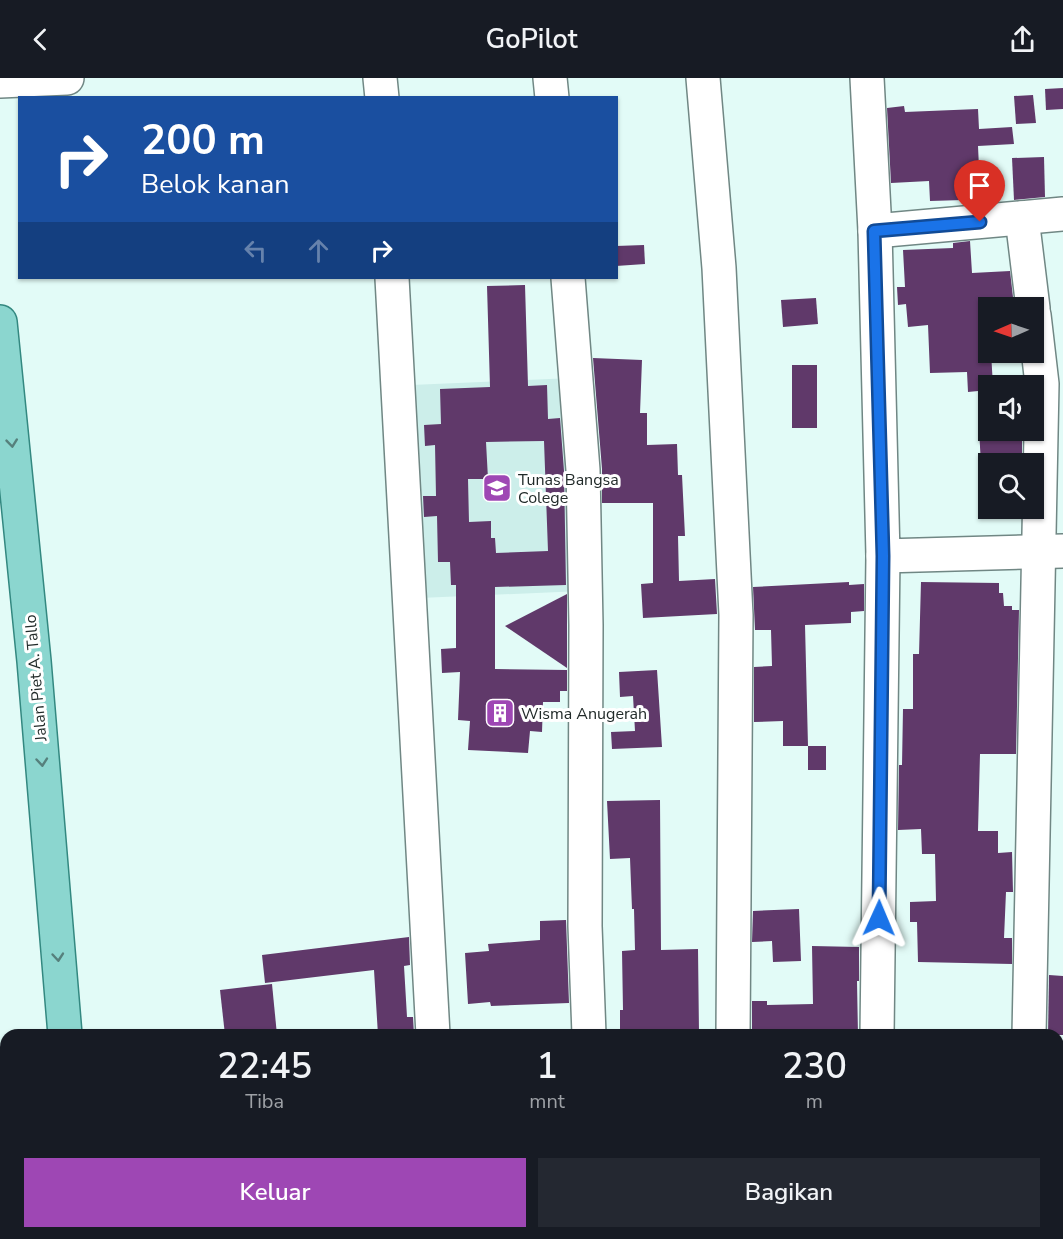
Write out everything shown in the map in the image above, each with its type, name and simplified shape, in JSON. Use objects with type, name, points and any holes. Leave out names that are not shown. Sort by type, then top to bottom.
[{"type":"main road","name":"Jalan Piet A. Tallo","points":[[0,322],[34,661],[64,1029]]},
{"type":"street","points":[[0,81],[67,78]]},
{"type":"street","points":[[380,78],[381,96]]},
{"type":"street","points":[[550,78],[552,96]]},
{"type":"street","points":[[703,78],[719,268],[736,615],[733,1029]]},
{"type":"street","points":[[867,78],[874,231],[883,556],[878,1029]]},
{"type":"street","points":[[874,231],[1063,214]]},
{"type":"street","points":[[1022,218],[1032,297]]},
{"type":"street","points":[[392,279],[433,1029]]},
{"type":"street","points":[[568,279],[583,470],[586,649],[585,926],[589,1029]]},
{"type":"street","points":[[1029,1029],[1051,551],[1052,384],[1044,353]]},
{"type":"street","points":[[883,556],[1051,551]]},
{"type":"shaded area","name":"Tunas Bangsa Colege","points":[[573,378],[582,591],[420,598],[411,385]]},
{"type":"building","points":[[1063,88],[1063,109],[1046,110],[1045,89]]},
{"type":"building","points":[[1033,95],[1036,123],[1016,124],[1014,96]]},
{"type":"building","points":[[904,106],[905,112],[978,109],[979,129],[1012,127],[1014,144],[978,146],[979,168],[961,168],[963,200],[930,201],[929,181],[891,183],[887,108]]},
{"type":"building","points":[[1044,157],[1045,197],[1014,200],[1012,158]]},
{"type":"building","points":[[970,241],[972,273],[1010,271],[1013,297],[978,297],[978,363],[992,363],[992,375],[978,375],[978,391],[968,392],[967,372],[930,373],[928,325],[908,327],[906,304],[898,305],[897,287],[905,287],[903,250],[953,248],[953,243]]},
{"type":"building","points":[[644,245],[645,264],[618,266],[618,246]]},
{"type":"building","points":[[525,285],[528,386],[547,385],[548,419],[560,418],[564,471],[566,585],[495,587],[495,669],[567,670],[567,691],[560,691],[560,702],[543,702],[542,732],[530,731],[528,753],[468,750],[470,721],[458,720],[460,672],[442,673],[441,649],[456,648],[456,585],[451,585],[450,562],[438,562],[437,516],[424,517],[423,496],[436,496],[435,445],[425,446],[424,425],[441,424],[440,389],[490,387],[487,286]],"holes":[[[544,441],[548,551],[496,553],[495,538],[491,538],[491,521],[469,522],[468,479],[488,479],[486,442]]]},
{"type":"building","points":[[816,298],[818,324],[783,327],[781,300]]},
{"type":"building","points":[[593,358],[642,360],[640,413],[647,413],[647,445],[677,444],[678,475],[682,475],[685,536],[678,536],[679,581],[715,579],[717,614],[643,618],[641,584],[653,583],[653,503],[602,503],[602,469]]},
{"type":"building","points":[[792,365],[817,365],[817,428],[792,428]]},
{"type":"building","points":[[980,441],[1022,441],[1022,453],[980,453]]},
{"type":"building","points":[[849,582],[849,585],[864,584],[864,611],[851,612],[851,623],[805,625],[808,746],[783,746],[783,721],[754,722],[754,667],[772,666],[771,630],[755,630],[753,587]]},
{"type":"building","points":[[921,582],[999,583],[999,593],[1003,593],[1004,606],[1012,606],[1012,610],[1019,610],[1016,754],[980,754],[978,831],[998,831],[998,853],[1012,852],[1013,892],[1006,892],[1004,938],[1012,938],[1012,964],[918,962],[917,922],[910,922],[910,902],[936,901],[935,854],[922,854],[921,829],[898,830],[903,709],[913,709],[913,654],[919,654]]},
{"type":"building","points":[[567,594],[567,668],[505,626]]},
{"type":"building","points":[[657,670],[662,747],[612,749],[611,732],[635,731],[633,696],[620,697],[619,672]]},
{"type":"building","points":[[808,746],[826,746],[826,770],[808,770]]},
{"type":"building","points":[[660,800],[661,950],[698,949],[699,1029],[620,1029],[620,1010],[623,1010],[622,951],[635,950],[634,909],[632,909],[630,858],[610,859],[607,801]]},
{"type":"building","points":[[799,909],[801,961],[773,962],[772,941],[752,942],[753,911]]},
{"type":"building","points":[[566,920],[569,1003],[491,1006],[490,1002],[468,1004],[465,953],[489,951],[488,944],[540,940],[540,921]]},
{"type":"building","points":[[409,937],[410,965],[404,966],[407,1017],[413,1017],[414,1029],[378,1029],[374,970],[265,983],[262,955]]},
{"type":"building","points":[[812,946],[859,947],[858,1029],[752,1029],[752,1001],[767,1001],[767,1005],[813,1004]]},
{"type":"building","points":[[1049,975],[1063,976],[1063,1029],[1048,1029]]},
{"type":"building","points":[[272,984],[276,1029],[224,1029],[220,990]]},
{"type":"place","name":"Tunas Bangsa Colege","points":[[497,488]]},
{"type":"place","name":"Wisma Anugerah","points":[[500,713]]},
{"type":"route","points":[[879,918],[883,556],[874,231],[980,222]]}]
